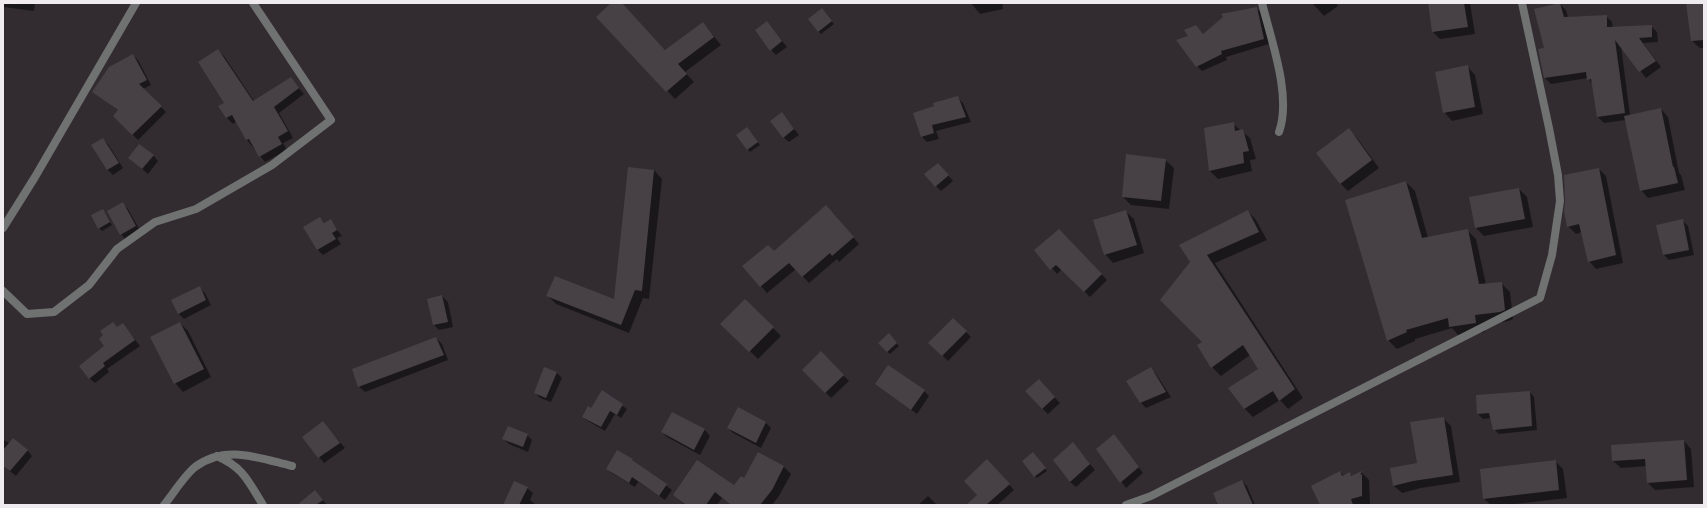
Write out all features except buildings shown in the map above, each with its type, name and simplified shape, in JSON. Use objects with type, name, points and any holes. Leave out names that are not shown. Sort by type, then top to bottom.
[{"type":"street","points":[[3,228],[35,177],[136,3]]},
{"type":"street","points":[[3,292],[27,314],[54,312],[89,285],[117,249],[155,222],[196,209],[272,165],[331,120],[253,3]]},
{"type":"street","points":[[1262,3],[1282,88],[1283,116],[1279,132]]},
{"type":"street","points":[[1126,505],[1151,496],[1540,298],[1552,255],[1560,201],[1558,175],[1549,128],[1522,3]]},
{"type":"street","points":[[164,505],[194,468],[216,455],[232,454],[248,456],[292,466]]},
{"type":"street","points":[[216,455],[232,463],[244,473],[263,505]]}]
